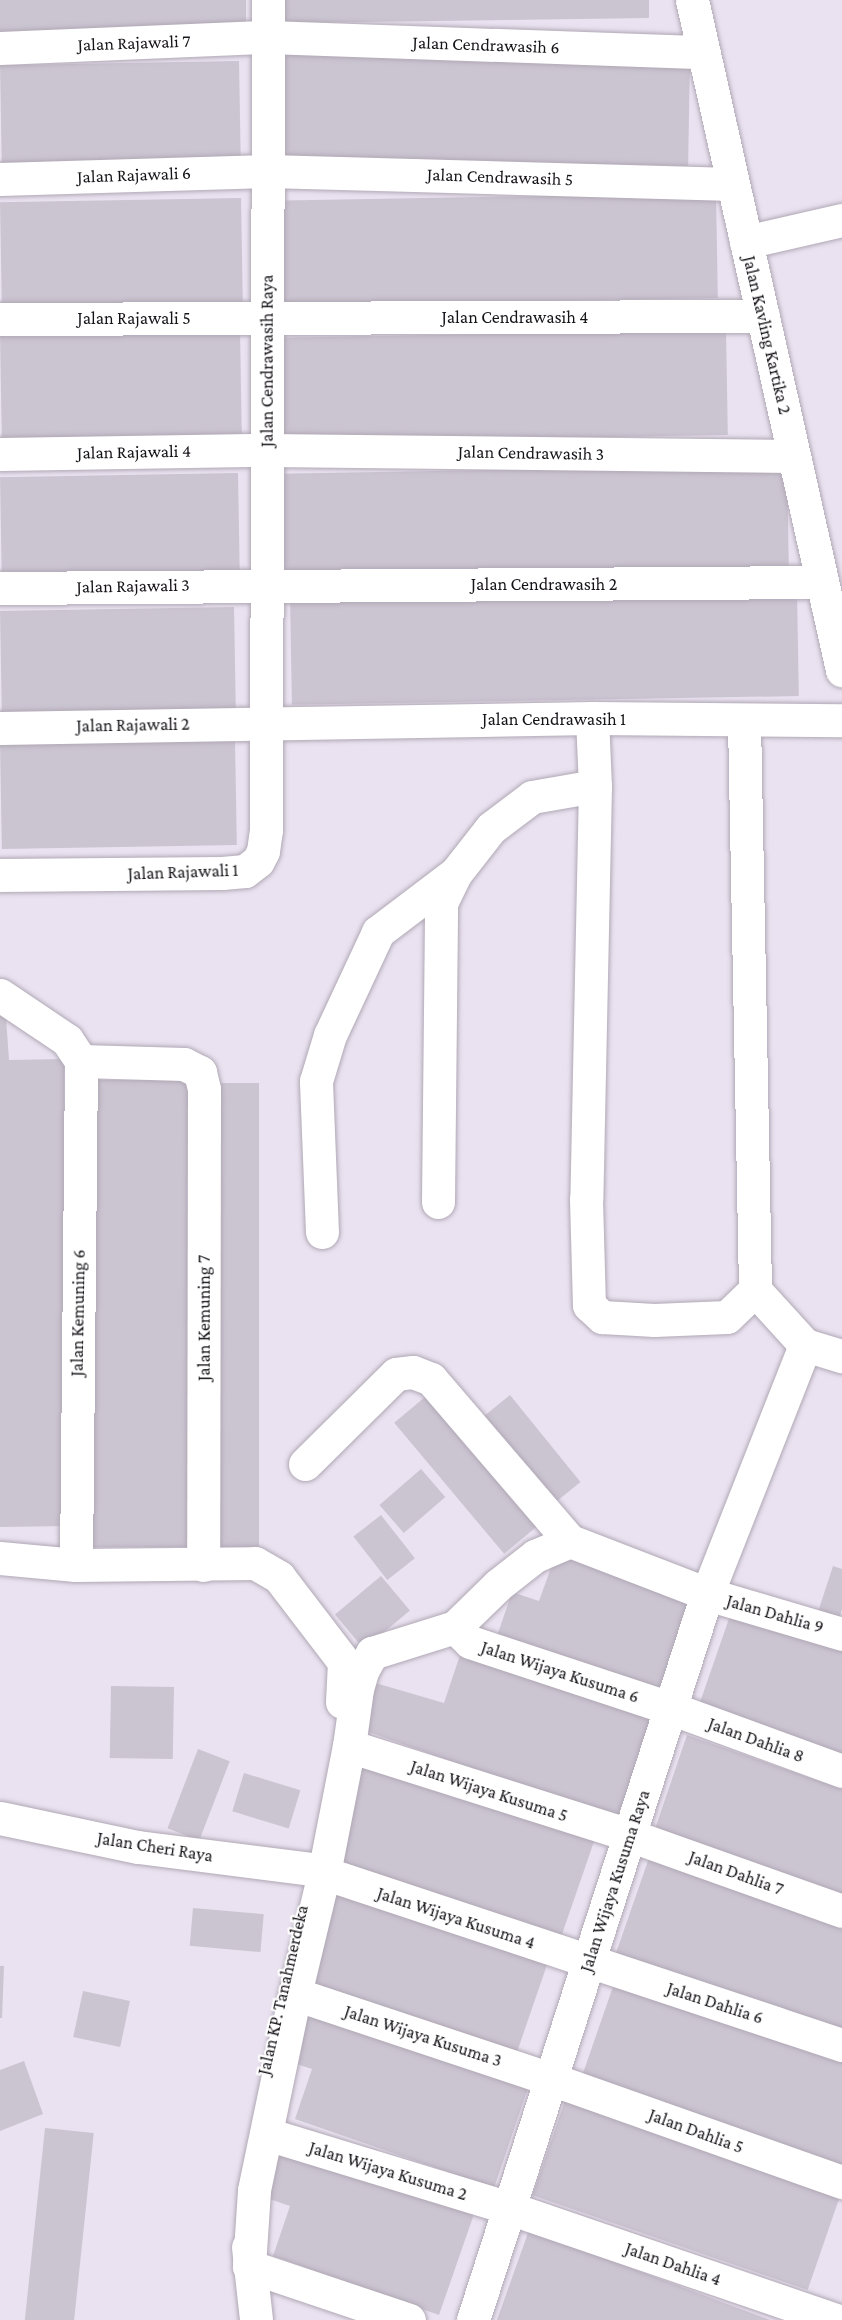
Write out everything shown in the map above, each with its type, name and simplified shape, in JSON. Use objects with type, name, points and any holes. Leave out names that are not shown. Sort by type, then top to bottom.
[{"type":"street","name":"Jalan Cendrawasih Raya","points":[[266,722],[268,0]]},
{"type":"street","name":"Jalan Kavling Kartika 2","points":[[692,0],[794,456],[828,570],[842,670]]},
{"type":"street","name":"Jalan Rajawali 7","points":[[0,48],[268,37]]},
{"type":"street","name":"Jalan Cendrawasih 6","points":[[268,37],[704,52]]},
{"type":"street","name":"Jalan Rajawali 6","points":[[0,179],[268,171]]},
{"type":"street","name":"Jalan Cendrawasih 5","points":[[268,171],[733,184]]},
{"type":"street","points":[[746,242],[842,220]]},
{"type":"street","name":"Jalan Cendrawasih 4","points":[[267,318],[763,316]]},
{"type":"street","name":"Jalan Rajawali 5","points":[[0,319],[267,318]]},
{"type":"street","name":"Jalan Cendrawasih 3","points":[[267,450],[794,456]]},
{"type":"street","name":"Jalan Rajawali 4","points":[[0,454],[267,450]]},
{"type":"street","name":"Jalan Cendrawasih 2","points":[[266,585],[828,570]]},
{"type":"street","name":"Jalan Rajawali 3","points":[[0,588],[266,585]]},
{"type":"street","points":[[592,718],[596,786],[586,1199],[589,1305],[602,1317],[654,1320],[727,1317],[755,1290]]},
{"type":"street","name":"Jalan Cendrawasih 1","points":[[266,722],[592,718],[842,720]]},
{"type":"street","points":[[744,721],[755,1290],[805,1345],[842,1356]]},
{"type":"street","name":"Jalan Rajawali 2","points":[[0,728],[266,722]]},
{"type":"street","name":"Jalan Rajawali 1","points":[[0,875],[245,871],[258,861],[263,851],[266,830],[266,722]]},
{"type":"street","points":[[438,1202],[441,903],[455,874],[491,828],[532,798],[596,786]]},
{"type":"street","points":[[322,1232],[316,1081],[330,1035],[378,932],[455,874]]},
{"type":"street","points":[[0,995],[67,1040],[81,1061]]},
{"type":"street","name":"Jalan Kemuning 7","points":[[81,1061],[184,1064],[200,1072],[204,1089],[203,1565]]},
{"type":"street","name":"Jalan Kemuning 6","points":[[76,1565],[81,1061]]},
{"type":"street","name":"Jalan Wijaya Kusuma Raya","points":[[473,2320],[707,1594],[805,1345]]},
{"type":"street","points":[[305,1464],[396,1374],[413,1372],[431,1379],[570,1541],[535,1556],[498,1585],[455,1627],[358,1657]]},
{"type":"street","name":"Jalan Dahlia 9","points":[[570,1541],[707,1594],[842,1634]]},
{"type":"street","points":[[0,1558],[76,1565],[255,1563],[279,1576],[310,1617],[358,1657],[362,1671],[357,1689],[349,1746],[317,1871],[295,1994],[254,2190],[249,2266],[409,2320]]},
{"type":"street","name":"Jalan Wijaya Kusuma 6","points":[[455,1627],[470,1642],[670,1708]]},
{"type":"street","name":"Jalan KP. Tanahmerdeka","points":[[256,2320],[244,2196],[253,2129],[280,1988],[317,1871],[358,1657]]},
{"type":"street","name":"Jalan Dahlia 8","points":[[670,1708],[842,1771]]},
{"type":"street","name":"Jalan Wijaya Kusuma 5","points":[[349,1746],[629,1835]]},
{"type":"street","name":"Jalan Cheri Raya","points":[[0,1818],[138,1847],[317,1871]]},
{"type":"street","name":"Jalan Dahlia 7","points":[[629,1835],[842,1911]]},
{"type":"street","name":"Jalan Wijaya Kusuma 4","points":[[317,1871],[589,1962]]},
{"type":"street","name":"Jalan Dahlia 6","points":[[589,1962],[842,2045]]},
{"type":"street","name":"Jalan Wijaya Kusuma 3","points":[[295,1994],[551,2079]]},
{"type":"street","name":"Jalan Dahlia 5","points":[[551,2079],[842,2182]]},
{"type":"street","name":"Jalan Wijaya Kusuma 2","points":[[267,2134],[509,2208]]},
{"type":"street","name":"Jalan Dahlia 4","points":[[509,2208],[837,2320]]},
{"type":"building","points":[[0,0],[246,0],[246,36],[0,36]]},
{"type":"building","points":[[283,0],[649,0],[649,18],[283,23]]},
{"type":"building","points":[[284,54],[690,61],[688,166],[282,159]]},
{"type":"building","points":[[239,61],[241,166],[2,170],[0,65]]},
{"type":"building","points":[[716,193],[718,298],[272,306],[270,201]]},
{"type":"building","points":[[241,198],[243,303],[2,307],[0,202]]},
{"type":"building","points":[[726,330],[728,435],[282,443],[280,338]]},
{"type":"building","points":[[240,331],[242,435],[2,439],[0,335]]},
{"type":"building","points":[[787,465],[789,570],[282,579],[280,474]]},
{"type":"building","points":[[238,473],[240,578],[2,582],[0,477]]},
{"type":"building","points":[[797,591],[799,696],[292,705],[290,600]]},
{"type":"building","points":[[234,607],[236,711],[2,715],[0,611]]},
{"type":"building","points":[[235,740],[237,845],[2,849],[0,744]]},
{"type":"building","points":[[0,1002],[5,1003],[9,1060],[64,1059],[67,1526],[0,1527]]},
{"type":"building","points":[[86,1080],[188,1080],[188,1547],[86,1547]]},
{"type":"building","points":[[206,1083],[259,1083],[259,1553],[206,1553]]},
{"type":"building","points":[[431,1392],[541,1523],[504,1554],[394,1423]]},
{"type":"building","points":[[510,1395],[580,1482],[549,1507],[479,1420]]},
{"type":"building","points":[[421,1469],[445,1497],[404,1533],[379,1505]]},
{"type":"building","points":[[381,1515],[415,1558],[387,1580],[353,1537]]},
{"type":"building","points":[[557,1551],[697,1600],[662,1700],[495,1642],[512,1592],[539,1601]]},
{"type":"building","points":[[833,1566],[842,1569],[842,1609],[838,1622],[817,1615]]},
{"type":"building","points":[[381,1576],[410,1610],[364,1649],[335,1615]]},
{"type":"building","points":[[732,1610],[842,1649],[842,1761],[697,1711]]},
{"type":"building","points":[[461,1652],[660,1722],[625,1822],[357,1728],[372,1682],[444,1703]]},
{"type":"building","points":[[111,1686],[174,1687],[173,1759],[110,1758]]},
{"type":"building","points":[[687,1735],[842,1789],[842,1902],[653,1835]]},
{"type":"building","points":[[198,1749],[230,1761],[199,1841],[168,1828]]},
{"type":"building","points":[[364,1760],[595,1839],[560,1941],[329,1861]]},
{"type":"building","points":[[244,1773],[300,1790],[289,1829],[232,1811]]},
{"type":"building","points":[[650,1855],[842,1922],[842,2035],[615,1956]]},
{"type":"building","points":[[327,1882],[549,1959],[514,2060],[292,1983]]},
{"type":"building","points":[[193,1908],[264,1914],[260,1952],[190,1946]]},
{"type":"building","points":[[0,1966],[4,1966],[2,2018],[0,2018]]},
{"type":"building","points":[[616,1978],[842,2057],[842,2169],[581,2079]]},
{"type":"building","points":[[83,1991],[130,2001],[120,2047],[73,2037]]},
{"type":"building","points":[[300,2009],[528,2088],[494,2188],[295,2119],[312,2069],[284,2060]]},
{"type":"building","points":[[24,2061],[43,2114],[0,2131],[0,2070]]},
{"type":"building","points":[[567,2095],[842,2190],[808,2290],[532,2195]]},
{"type":"building","points":[[45,2128],[94,2133],[74,2320],[25,2320]]},
{"type":"building","points":[[275,2144],[474,2214],[439,2315],[273,2256],[290,2206],[258,2195]]},
{"type":"building","points":[[529,2230],[770,2320],[497,2320]]}]
